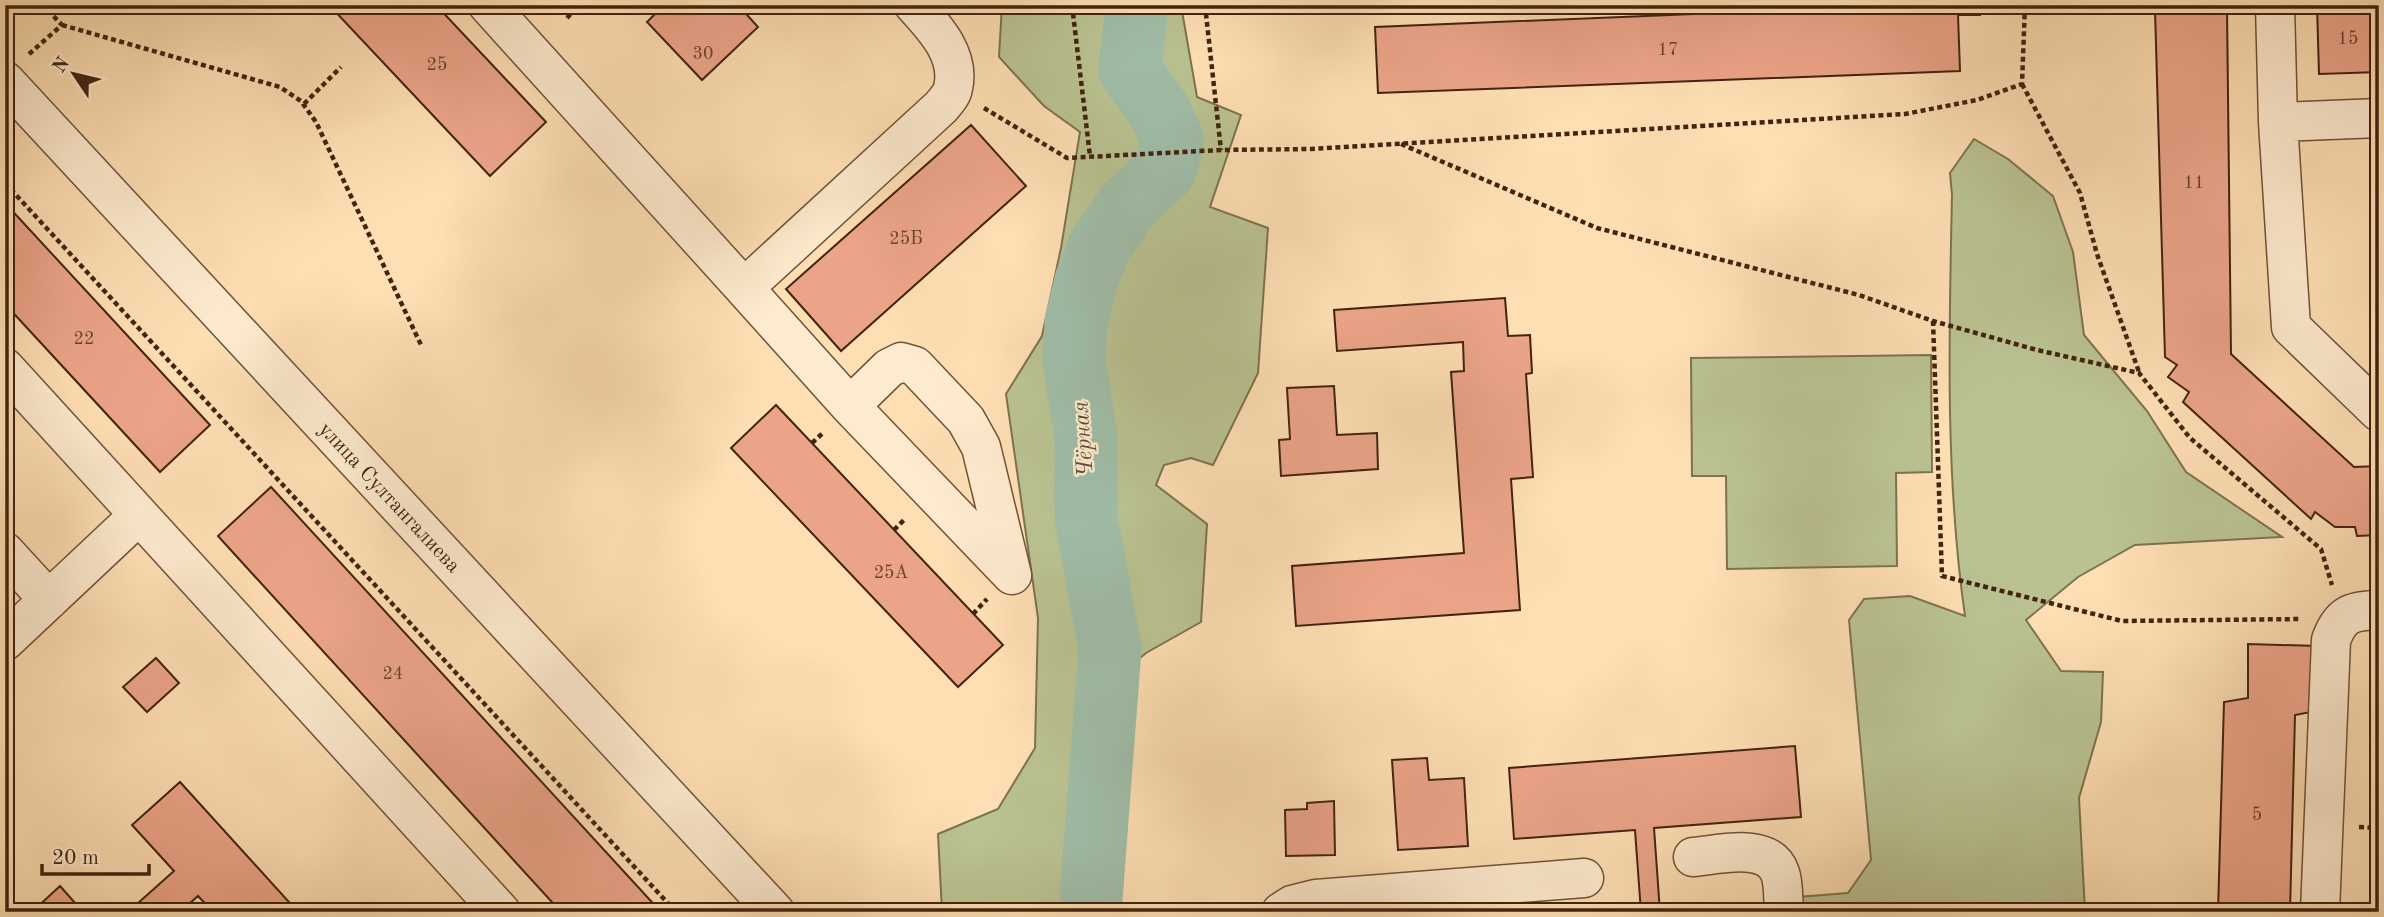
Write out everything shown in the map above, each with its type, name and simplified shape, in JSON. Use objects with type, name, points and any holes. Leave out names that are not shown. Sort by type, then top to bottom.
[{"type":"street","points":[[488,5],[850,405],[1012,575],[985,461],[975,433],[915,366],[901,362],[889,368],[850,405]]},
{"type":"street","points":[[744,288],[941,107],[953,89],[953,68],[947,45],[914,5]]},
{"type":"street","points":[[2276,5],[2278,122],[2291,327],[2379,412]]},
{"type":"street","name":"улица Султангалиева","points":[[13,71],[775,912]]},
{"type":"street","points":[[2278,122],[2379,118]]},
{"type":"street","points":[[5,368],[501,912]]},
{"type":"street","points":[[5,641],[139,515]]},
{"type":"street","points":[[5,552],[49,600]]},
{"type":"street","points":[[2320,912],[2331,640],[2341,619],[2352,613],[2379,610]]},
{"type":"street","points":[[1693,857],[1754,853],[1767,856],[1780,873],[1784,912]]},
{"type":"street","points":[[1281,912],[1292,905],[1316,899],[1584,878]]},
{"type":"path","points":[[43,5],[62,25],[279,87],[293,94],[304,104],[316,122],[422,347]]},
{"type":"path","points":[[567,18],[579,5]]},
{"type":"path","points":[[1072,5],[1090,156]]},
{"type":"path","points":[[1205,5],[1221,150]]},
{"type":"path","points":[[1933,321],[1942,576],[2122,621],[2341,619],[2321,549],[2190,438],[2139,373],[2097,254],[2080,193],[2022,84],[2025,5]]},
{"type":"path","points":[[13,71],[62,25]]},
{"type":"path","points":[[304,104],[341,67]]},
{"type":"path","points":[[953,89],[1067,158],[1221,150],[1311,149],[1905,114],[1977,100],[2022,84]]},
{"type":"path","points":[[1401,144],[1597,228],[1859,295],[1933,321],[2037,350],[2139,373]]},
{"type":"path","points":[[5,183],[676,912]]},
{"type":"path","points":[[5,315],[11,310]]},
{"type":"green space","points":[[1002,5],[1181,5],[1197,97],[1241,115],[1210,207],[1268,228],[1258,373],[1213,465],[1191,458],[1164,465],[1156,485],[1207,524],[1201,622],[1146,653],[1083,706],[1063,912],[942,912],[938,834],[998,809],[1035,748],[1038,618],[1006,394],[1042,336],[1061,248],[1080,132],[1044,106],[999,57]]},
{"type":"green space","points":[[1974,139],[2008,159],[2053,196],[2073,252],[2084,335],[2147,411],[2186,472],[2282,537],[2135,545],[2078,577],[2026,620],[2061,671],[2103,672],[2101,722],[2079,798],[2085,912],[1786,912],[1785,898],[1848,893],[1871,860],[1849,620],[1864,599],[1910,596],[1965,616],[1951,458],[1950,173]]},
{"type":"green space","points":[[1931,355],[1932,472],[1896,473],[1897,566],[1727,569],[1726,476],[1692,476],[1691,358]]},
{"type":"building","points":[[329,5],[436,5],[546,122],[490,176]]},
{"type":"building","points":[[664,5],[738,5],[758,27],[702,80],[647,22]]},
{"type":"building","points":[[1913,5],[1979,5],[1980,15],[1958,15],[1960,71],[1378,93],[1375,27]]},
{"type":"building","points":[[2317,5],[2379,5],[2379,72],[2319,74]]},
{"type":"building","points":[[2227,8],[2231,354],[2354,467],[2379,466],[2379,535],[2357,536],[2355,527],[2335,527],[2315,512],[2311,519],[2183,402],[2189,392],[2168,377],[2177,365],[2165,357],[2155,10]]},
{"type":"building","points":[[971,125],[1026,186],[841,351],[786,289]]},
{"type":"building","points":[[5,203],[210,425],[160,472],[5,304]]},
{"type":"building","points":[[1505,298],[1508,336],[1530,335],[1532,373],[1526,374],[1533,477],[1511,479],[1520,610],[1296,626],[1292,566],[1464,553],[1451,372],[1464,371],[1463,342],[1337,351],[1334,310]]},
{"type":"building","points":[[1334,386],[1337,435],[1377,433],[1378,469],[1281,476],[1279,440],[1290,439],[1287,388]]},
{"type":"building","points":[[776,405],[1003,645],[958,687],[731,448]]},
{"type":"building","points":[[271,487],[661,912],[561,912],[218,536]]},
{"type":"building","points":[[2248,644],[2317,646],[2316,711],[2295,715],[2290,912],[2218,912],[2224,702],[2248,698]]},
{"type":"building","points":[[156,658],[179,683],[147,712],[123,687]]},
{"type":"building","points":[[1795,746],[1801,817],[1654,828],[1660,912],[1641,912],[1635,830],[1514,839],[1509,768]]},
{"type":"building","points":[[1427,758],[1429,780],[1464,778],[1468,846],[1398,850],[1392,760]]},
{"type":"building","points":[[180,782],[298,912],[213,912],[198,896],[180,912],[128,912],[174,871],[132,825]]},
{"type":"building","points":[[1334,801],[1335,855],[1286,856],[1285,810],[1307,809],[1307,803]]},
{"type":"building","points":[[60,886],[83,912],[32,912]]},
{"type":"waterway","name":"Чёрная","points":[[1090,912],[1110,649],[1086,518],[1086,437],[1074,362],[1076,322],[1086,281],[1100,245],[1127,206],[1165,170],[1173,141],[1159,111],[1130,70],[1137,5]]}]
